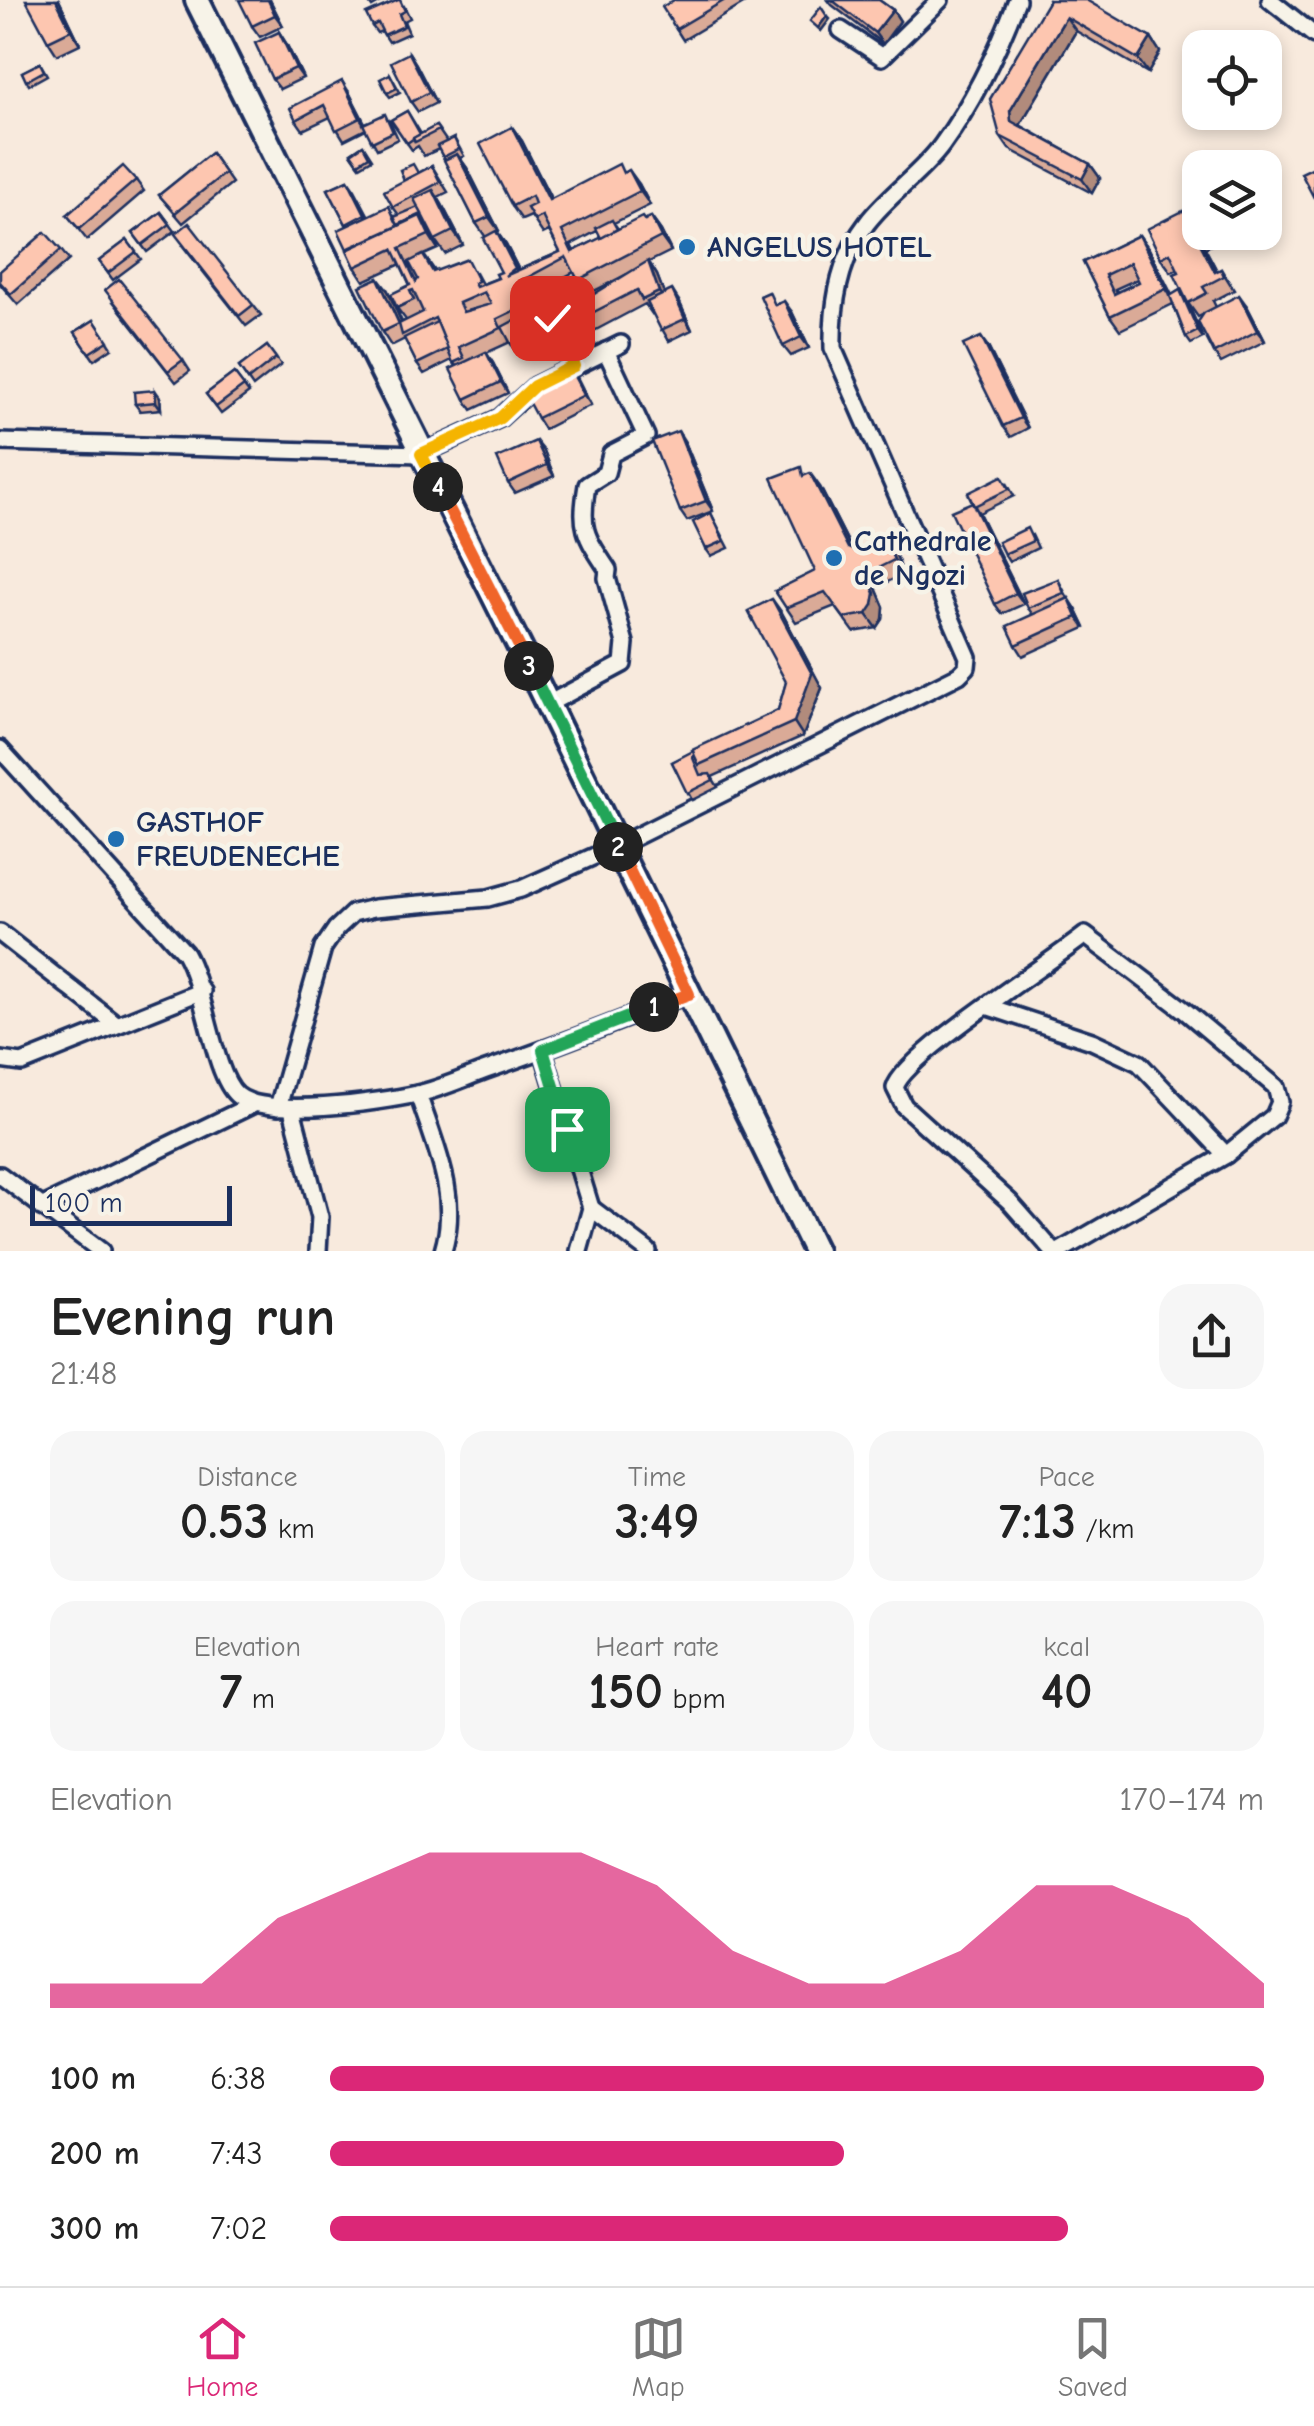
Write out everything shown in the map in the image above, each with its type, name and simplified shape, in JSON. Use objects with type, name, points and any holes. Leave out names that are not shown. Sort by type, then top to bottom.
[{"type":"street","points":[[197,0],[815,1251]]},
{"type":"street","points":[[841,30],[882,57],[940,0]]},
{"type":"street","points":[[318,1251],[320,1217],[285,1108],[322,948],[352,913],[488,898],[521,888],[617,846],[959,675],[967,667],[968,656],[833,348],[832,316],[848,256],[867,223],[940,149],[1004,34],[1017,0]]},
{"type":"street","points":[[1270,0],[1314,35]]},
{"type":"street","points":[[552,318],[574,366]]},
{"type":"street","points":[[0,442],[421,454],[500,418],[534,386],[613,348],[646,436],[611,454],[606,473],[587,485],[582,517],[588,540],[608,570],[625,644],[624,664],[548,704]]},
{"type":"street","points":[[0,749],[185,953],[202,991],[225,1077],[237,1095],[254,1104],[285,1108],[418,1094],[689,994]]},
{"type":"street","points":[[0,933],[116,1024]]},
{"type":"street","points":[[1086,935],[1276,1087],[1280,1102],[1274,1116],[1226,1155],[1057,1251],[1010,1202],[904,1106],[895,1088],[904,1072],[986,1006],[1086,935]]},
{"type":"street","points":[[0,1060],[22,1063],[202,991]]},
{"type":"street","points":[[986,1006],[1092,1040],[1139,1064],[1226,1155]]},
{"type":"street","points":[[543,1050],[592,1208],[579,1251]]},
{"type":"street","points":[[418,1094],[449,1190],[451,1212],[443,1251]]},
{"type":"street","points":[[42,1207],[254,1104]]},
{"type":"street","points":[[0,1175],[101,1251]]},
{"type":"street","points":[[592,1208],[648,1251]]},
{"type":"building","points":[[26,0],[56,0],[71,30],[48,41]]},
{"type":"building","points":[[239,0],[268,0],[275,15],[252,26]]},
{"type":"building","points":[[398,0],[405,11],[399,14],[404,26],[384,35],[378,23],[372,26],[366,14]]},
{"type":"building","points":[[674,0],[725,0],[676,29],[662,7]]},
{"type":"building","points":[[832,0],[879,0],[893,10],[875,33]]},
{"type":"building","points":[[1049,0],[1086,0],[1151,38],[1138,59],[1066,17],[1010,111],[1011,121],[1090,164],[1082,179],[1000,136],[990,99]]},
{"type":"building","points":[[821,7],[827,16],[818,28],[810,21]]},
{"type":"building","points":[[279,32],[296,68],[272,79],[255,43]]},
{"type":"building","points":[[409,53],[429,92],[411,102],[391,62]]},
{"type":"building","points":[[40,63],[44,71],[26,81],[22,72]]},
{"type":"building","points":[[390,74],[397,88],[387,93],[380,79]]},
{"type":"building","points":[[342,81],[360,118],[336,130],[324,105],[296,120],[290,108]]},
{"type":"building","points":[[407,111],[420,134],[407,143],[391,120]]},
{"type":"building","points":[[385,114],[393,132],[372,142],[363,124]]},
{"type":"building","points":[[436,126],[439,130],[415,142],[413,138]]},
{"type":"building","points":[[512,127],[549,200],[619,164],[623,173],[629,170],[640,191],[562,231],[572,252],[642,217],[645,221],[651,217],[661,237],[578,280],[566,257],[523,280],[534,301],[497,319],[501,328],[459,347],[464,358],[453,363],[435,318],[402,335],[399,324],[423,312],[413,290],[410,291],[414,300],[397,308],[391,294],[410,285],[393,249],[355,267],[347,250],[420,216],[429,235],[400,248],[416,282],[409,262],[423,255],[433,272],[467,259],[478,281],[474,283],[476,287],[498,278],[496,274],[501,272],[483,238],[496,231],[515,268],[505,276],[560,252],[542,216],[534,220],[527,208],[535,204],[532,196],[512,206],[480,144]],"holes":[[[484,292],[491,304],[463,312],[459,303]]]},
{"type":"building","points":[[454,138],[459,149],[443,157],[437,146]]},
{"type":"building","points":[[363,145],[369,156],[358,163],[351,153]]},
{"type":"building","points":[[211,153],[225,173],[175,213],[159,195]]},
{"type":"building","points":[[457,154],[489,217],[476,223],[444,160]]},
{"type":"building","points":[[413,164],[418,173],[404,180],[400,170]]},
{"type":"building","points":[[123,166],[136,180],[79,229],[67,215]]},
{"type":"building","points":[[432,166],[440,182],[393,207],[384,191]]},
{"type":"building","points":[[1314,167],[1314,198],[1301,173]]},
{"type":"building","points":[[348,180],[365,214],[346,224],[328,189]]},
{"type":"building","points":[[433,190],[453,231],[435,240],[414,199]]},
{"type":"building","points":[[389,206],[398,226],[347,249],[338,230]]},
{"type":"building","points":[[418,207],[422,214],[398,225],[394,217]]},
{"type":"building","points":[[161,212],[170,224],[142,245],[133,233]]},
{"type":"building","points":[[1182,212],[1182,250],[1203,250],[1215,272],[1221,269],[1224,276],[1203,287],[1207,293],[1188,303],[1174,274],[1179,272],[1170,253],[1161,258],[1147,229]]},
{"type":"building","points":[[612,220],[617,229],[601,238],[596,228]]},
{"type":"building","points":[[189,223],[253,305],[239,316],[175,234]]},
{"type":"building","points":[[45,232],[61,250],[11,294],[0,282],[0,271]]},
{"type":"building","points":[[1139,235],[1166,289],[1110,316],[1083,262]],"holes":[[[1130,263],[1139,282],[1114,294],[1105,275]]]},
{"type":"building","points":[[127,240],[136,252],[108,273],[99,261]]},
{"type":"building","points":[[648,261],[659,292],[642,300],[637,290],[584,317],[578,304]]},
{"type":"building","points":[[378,278],[399,324],[382,332],[360,286]]},
{"type":"building","points":[[119,279],[183,360],[168,371],[105,290]]},
{"type":"building","points":[[672,290],[685,319],[661,330],[647,302]]},
{"type":"building","points":[[1180,290],[1198,331],[1186,337],[1170,296]]},
{"type":"building","points":[[769,292],[775,305],[784,301],[801,337],[783,346],[760,296]]},
{"type":"building","points":[[1239,295],[1257,331],[1214,353],[1198,322],[1204,313]]},
{"type":"building","points":[[530,312],[540,329],[511,344],[502,327]]},
{"type":"building","points":[[94,320],[108,341],[89,353],[75,332]]},
{"type":"building","points":[[437,322],[448,349],[417,364],[404,338]]},
{"type":"building","points":[[981,337],[1021,418],[1003,426],[963,345]]},
{"type":"building","points":[[267,346],[276,358],[248,380],[239,367]]},
{"type":"building","points":[[486,352],[501,382],[465,399],[450,369]]},
{"type":"building","points":[[568,365],[584,395],[537,418],[521,388]]},
{"type":"building","points":[[234,373],[244,386],[216,407],[206,394]]},
{"type":"building","points":[[155,390],[156,402],[135,404],[134,392]]},
{"type":"building","points":[[678,431],[706,501],[680,511],[652,441]]},
{"type":"building","points":[[536,441],[547,465],[508,483],[497,458]]},
{"type":"building","name":"Cathedrale de Ngozi","points":[[801,467],[803,476],[810,473],[848,548],[855,551],[886,541],[894,560],[866,574],[875,593],[867,614],[844,618],[825,592],[786,608],[775,591],[815,571],[772,478]]},
{"type":"building","points":[[1002,476],[1009,489],[974,506],[968,493]]},
{"type":"building","points":[[972,502],[1016,593],[995,604],[951,511]]},
{"type":"building","points":[[711,513],[724,541],[706,549],[693,522]]},
{"type":"building","points":[[1027,528],[1033,541],[1004,554],[998,542]]},
{"type":"building","points":[[1058,579],[1064,593],[1028,608],[1022,593]]},
{"type":"building","points":[[1069,598],[1077,617],[1016,645],[1007,626]]},
{"type":"building","points":[[772,599],[812,674],[794,722],[699,765],[692,750],[778,710],[786,682],[748,611]]},
{"type":"building","points":[[693,751],[700,775],[710,774],[713,780],[687,793],[672,762]]},
{"type":"place","name":"ANGELUS HOTEL","points":[[687,247]]},
{"type":"place","name":"Cathedrale de Ngozi","points":[[834,558]]},
{"type":"place","name":"GASTHOF FREUDENECHE","points":[[116,839]]},
{"type":"route","points":[[552,318],[574,366],[534,386],[500,418],[421,454],[689,994],[543,1050],[567,1129]]}]
